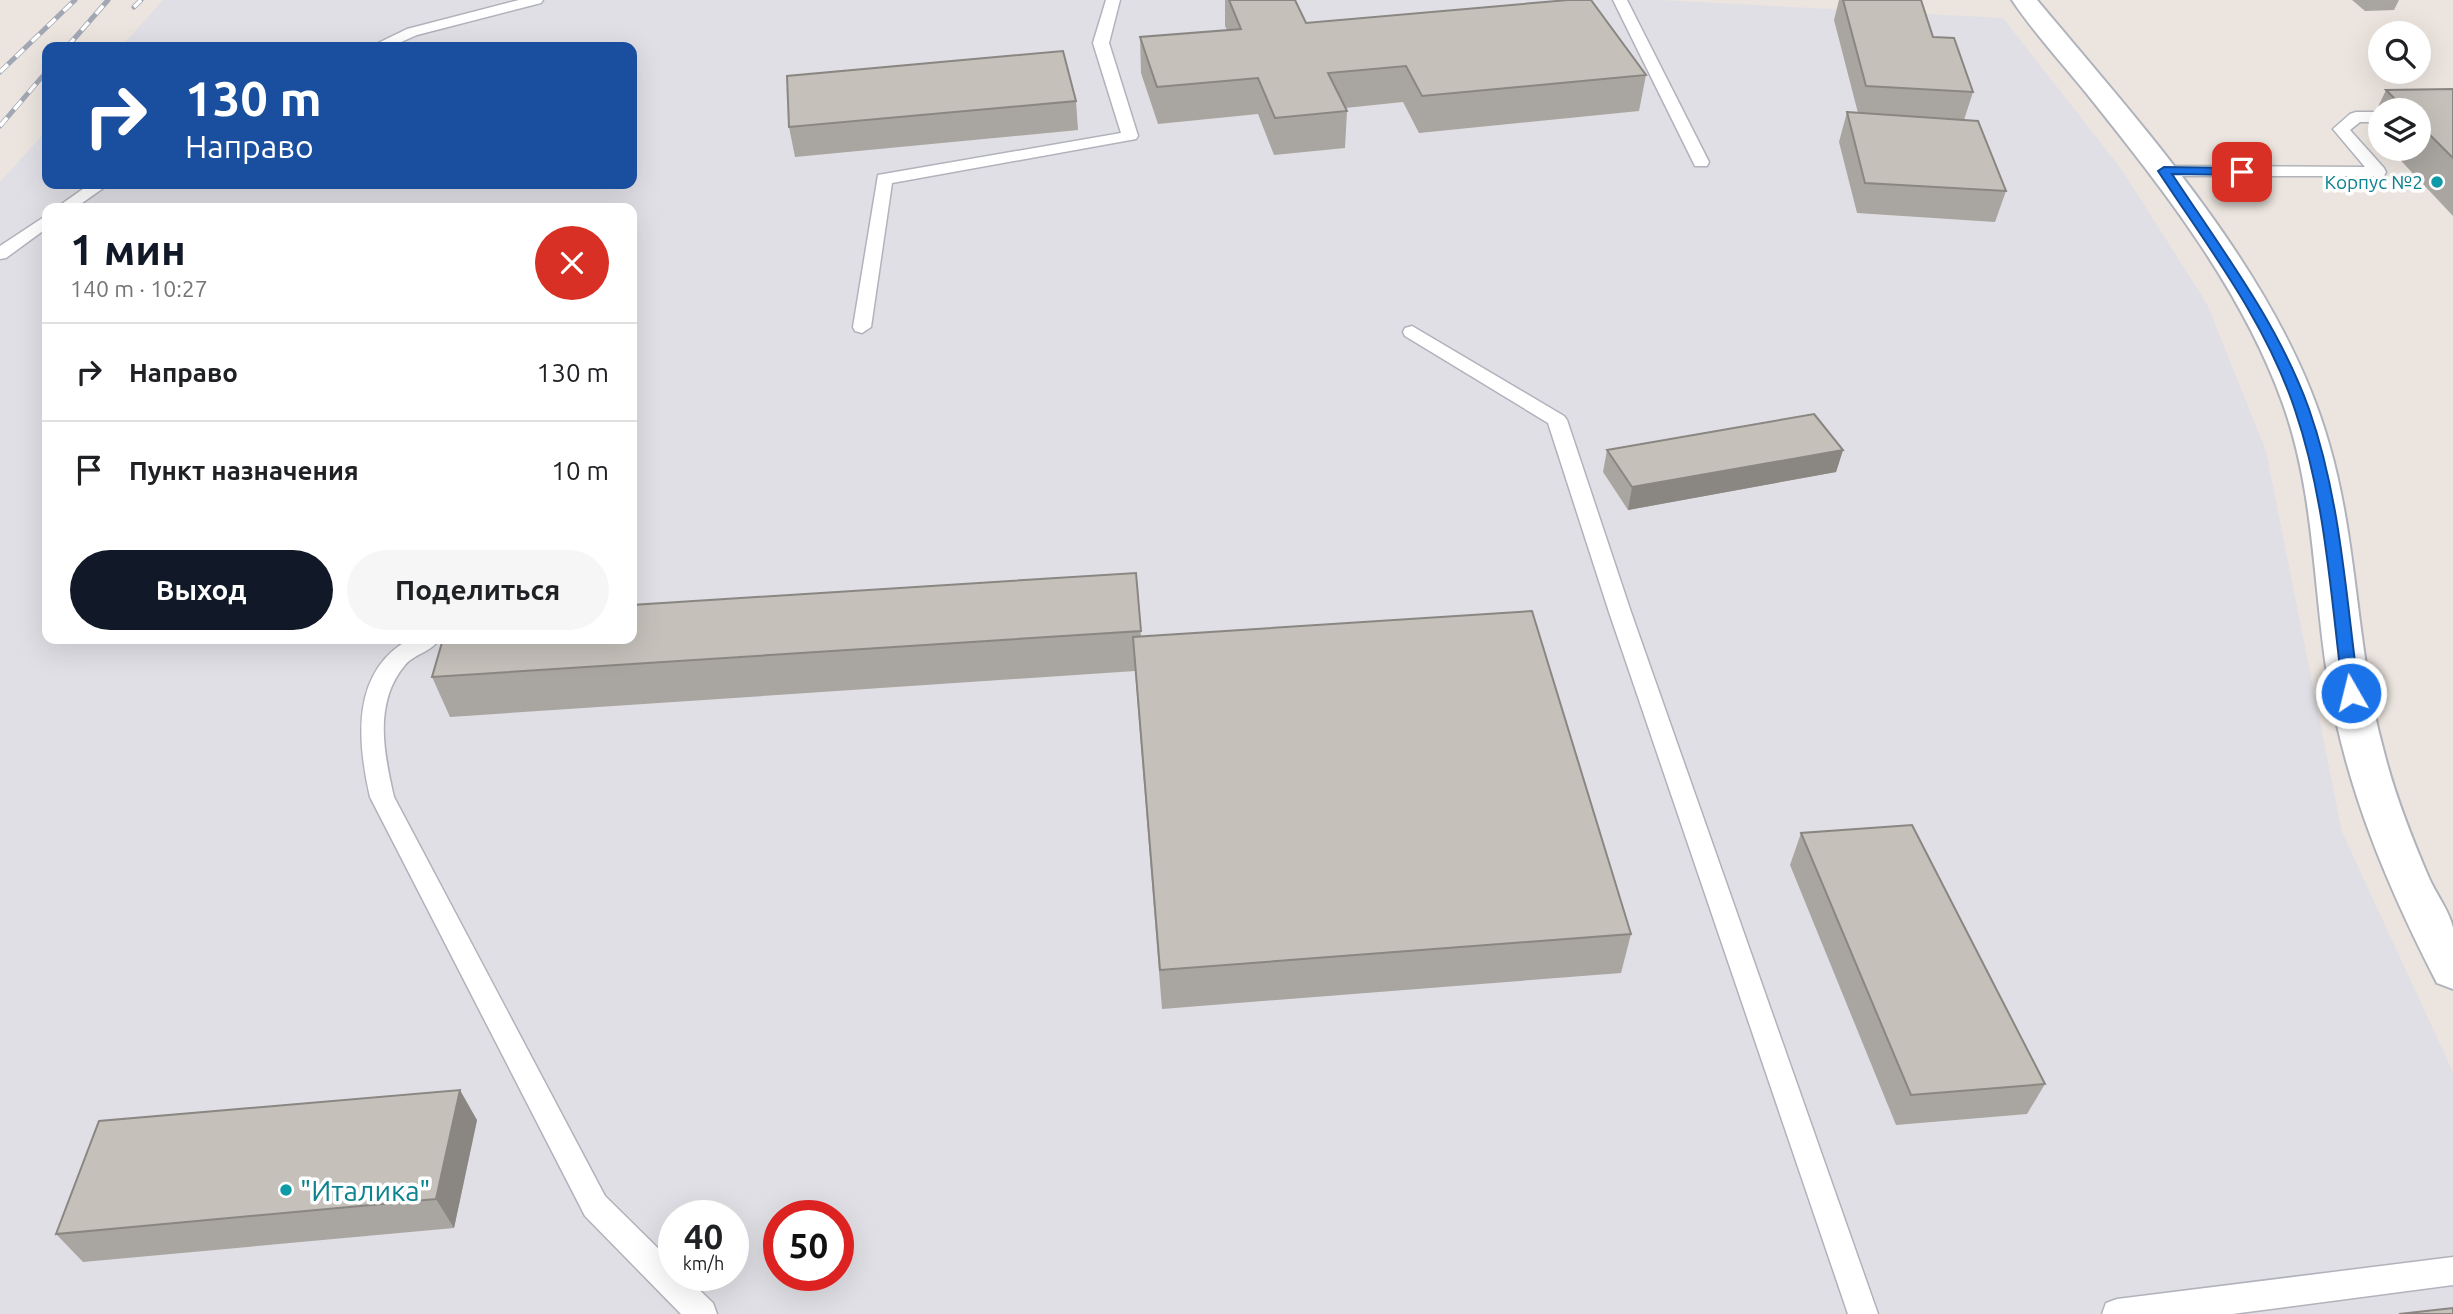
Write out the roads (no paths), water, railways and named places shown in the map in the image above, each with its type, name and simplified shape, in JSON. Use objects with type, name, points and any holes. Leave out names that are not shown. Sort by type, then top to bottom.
[{"type":"main road","points":[[2024,0],[2164,171],[2258,313],[2302,408],[2324,485],[2354,716],[2393,845],[2453,970]]},
{"type":"lane","points":[[390,42],[412,33],[536,0]]},
{"type":"lane","points":[[862,327],[884,179],[1130,136],[1101,43],[1113,0]]},
{"type":"lane","points":[[1620,0],[1701,162]]},
{"type":"lane","points":[[2368,117],[2356,117],[2341,129],[2368,160]]},
{"type":"lane","points":[[2164,171],[2378,172],[2369,161]]},
{"type":"lane","points":[[72,203],[93,189]]},
{"type":"lane","points":[[0,254],[42,224]]},
{"type":"lane","points":[[1412,332],[1557,420],[1620,612],[1863,1314]]},
{"type":"lane","points":[[420,644],[398,657],[376,688],[371,716],[370,747],[382,797],[595,1206],[702,1314]]},
{"type":"lane","points":[[2117,1314],[2453,1271]]},
{"type":"railway","points":[[0,72],[75,0]]},
{"type":"railway","points":[[71,42],[108,0]]},
{"type":"railway","points":[[134,7],[141,0]]},
{"type":"railway","points":[[0,126],[42,77]]},
{"type":"place","name":"Корпус №2","points":[[2437,182]]},
{"type":"place","name":"\"Италика\"","points":[[286,1190]]}]
